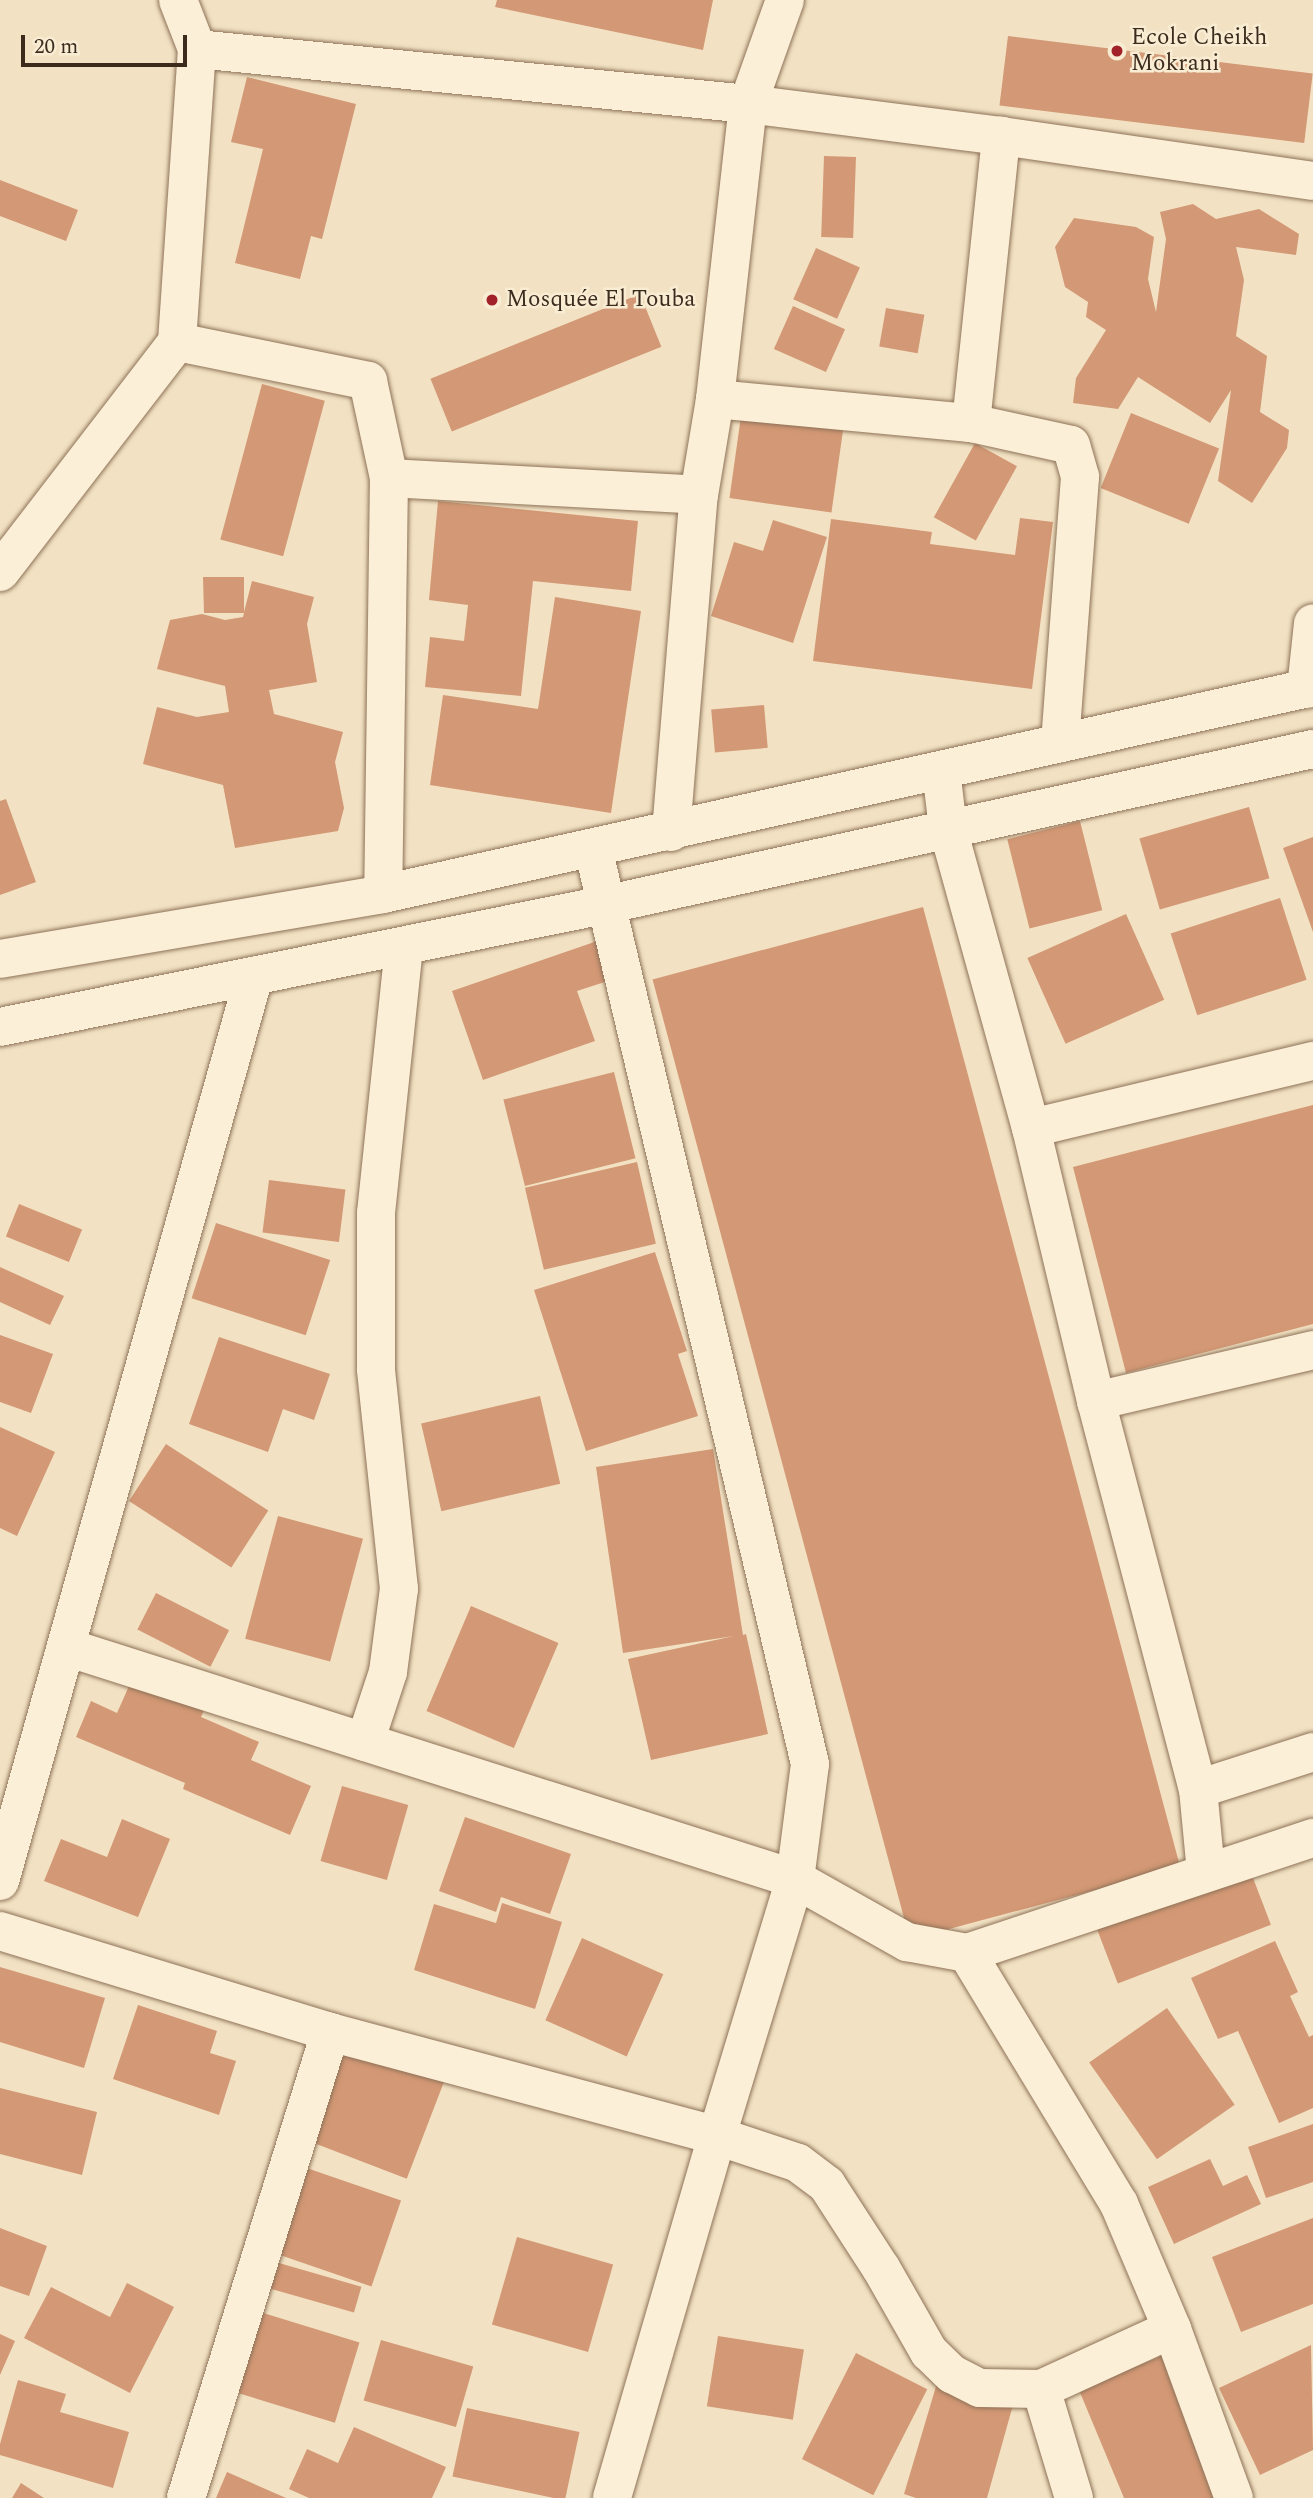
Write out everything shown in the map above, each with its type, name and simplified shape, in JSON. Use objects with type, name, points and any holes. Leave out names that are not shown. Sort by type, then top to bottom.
[{"type":"street","points":[[0,572],[177,342],[197,49],[178,0]]},
{"type":"street","points":[[671,832],[699,495],[715,399],[748,104],[785,0]]},
{"type":"street","points":[[197,49],[748,104],[1001,136],[1313,181]]},
{"type":"street","points":[[971,423],[1001,136]]},
{"type":"street","points":[[177,342],[368,380],[389,478],[383,894]]},
{"type":"street","points":[[715,399],[971,423],[1071,445],[1080,477],[1060,743]]},
{"type":"street","points":[[389,478],[699,495]]},
{"type":"street","points":[[0,959],[383,894],[1310,688],[1313,622]]},
{"type":"street","points":[[0,1027],[609,904],[1313,749]]},
{"type":"street","points":[[941,770],[948,829],[1031,1128],[1096,1401],[1198,1789],[1206,1872]]},
{"type":"street","points":[[593,848],[609,904],[810,1764],[795,1879],[612,2498]]},
{"type":"street","points":[[365,1742],[388,1672],[400,1589],[376,1369],[376,1213],[404,946]]},
{"type":"street","points":[[0,1881],[254,976]]},
{"type":"street","points":[[1031,1128],[1313,1061]]},
{"type":"street","points":[[1096,1401],[1313,1350]]},
{"type":"street","points":[[66,1647],[795,1879],[907,1942],[967,1953],[1313,1838]]},
{"type":"street","points":[[1198,1789],[1313,1752]]},
{"type":"street","points":[[0,1931],[330,2032],[717,2136],[798,2163],[827,2185],[881,2269],[929,2352],[952,2374],[980,2388],[1041,2389],[1172,2329]]},
{"type":"street","points":[[967,1953],[1119,2204],[1172,2329],[1234,2498]]},
{"type":"street","points":[[186,2498],[330,2032]]},
{"type":"street","points":[[1041,2389],[1074,2498]]},
{"type":"building","points":[[497,0],[713,0],[703,50],[495,7]]},
{"type":"building","points":[[1008,36],[1313,73],[1304,143],[999,105]]},
{"type":"building","points":[[247,77],[356,104],[322,239],[311,236],[300,279],[235,263],[263,149],[231,142]]},
{"type":"building","points":[[824,156],[856,157],[853,238],[821,237]]},
{"type":"building","points":[[0,180],[78,210],[66,241],[0,216]]},
{"type":"building","points":[[1193,204],[1216,219],[1259,209],[1299,234],[1296,255],[1236,247],[1244,280],[1236,336],[1267,356],[1260,412],[1289,430],[1287,448],[1252,503],[1218,481],[1231,390],[1210,423],[1138,377],[1118,409],[1073,403],[1076,378],[1106,330],[1086,317],[1088,302],[1065,287],[1055,247],[1074,218],[1136,227],[1154,237],[1148,279],[1156,312],[1166,239],[1160,212]]},
{"type":"building","points":[[816,248],[860,268],[837,319],[793,299]]},
{"type":"building","points":[[640,294],[661,347],[452,432],[430,379]]},
{"type":"building","points":[[793,306],[845,329],[826,372],[774,349]]},
{"type":"building","points":[[886,308],[924,315],[918,353],[879,346]]},
{"type":"building","points":[[262,384],[325,401],[283,556],[220,540]]},
{"type":"building","points":[[742,409],[844,423],[831,512],[729,498]]},
{"type":"building","points":[[1131,413],[1219,449],[1189,524],[1101,488]]},
{"type":"building","points":[[975,443],[1017,466],[976,541],[934,517]]},
{"type":"building","points":[[438,501],[638,521],[631,591],[533,581],[521,696],[425,687],[430,637],[464,641],[468,605],[429,600]]},
{"type":"building","points":[[1020,518],[1053,522],[1032,689],[813,661],[831,519],[932,532],[930,544],[1015,555]]},
{"type":"building","points":[[773,520],[827,537],[793,643],[711,616],[734,542],[763,551]]},
{"type":"building","points":[[203,577],[244,577],[244,612],[252,581],[314,597],[307,624],[317,682],[269,690],[274,714],[343,732],[335,762],[344,808],[338,831],[235,848],[223,785],[143,764],[157,707],[197,717],[229,712],[225,686],[157,669],[170,620],[202,614],[225,620],[243,617],[244,613],[204,613]]},
{"type":"building","points":[[555,597],[641,611],[611,813],[430,785],[443,695],[538,709]]},
{"type":"building","points":[[764,705],[768,748],[715,752],[711,710]]},
{"type":"building","points":[[6,799],[36,882],[0,895],[0,801]]},
{"type":"building","points":[[1249,807],[1269,878],[1160,910],[1139,838]]},
{"type":"building","points":[[1080,821],[1102,910],[1029,928],[1007,839]]},
{"type":"building","points":[[1313,837],[1313,932],[1283,848]]},
{"type":"building","points":[[1280,898],[1307,980],[1197,1015],[1171,934]]},
{"type":"building","points":[[923,907],[1180,1867],[910,1940],[653,979]]},
{"type":"building","points":[[1126,914],[1164,1000],[1066,1044],[1027,958]]},
{"type":"building","points":[[603,939],[617,978],[577,991],[595,1041],[483,1080],[452,991]]},
{"type":"building","points":[[614,1072],[636,1158],[525,1186],[503,1100]]},
{"type":"building","points":[[1313,1105],[1313,1324],[1126,1373],[1073,1167]]},
{"type":"building","points":[[637,1162],[656,1244],[544,1270],[525,1188]]},
{"type":"building","points":[[269,1180],[345,1189],[339,1242],[263,1233]]},
{"type":"building","points":[[19,1204],[82,1229],[69,1262],[6,1236]]},
{"type":"building","points":[[216,1223],[330,1260],[306,1335],[192,1298]]},
{"type":"building","points":[[655,1252],[687,1351],[678,1354],[698,1416],[586,1451],[534,1290]]},
{"type":"building","points":[[0,1267],[64,1296],[50,1325],[0,1302]]},
{"type":"building","points":[[0,1335],[53,1354],[31,1413],[0,1402]]},
{"type":"building","points":[[219,1337],[330,1374],[314,1420],[283,1409],[268,1452],[189,1424]]},
{"type":"building","points":[[540,1396],[560,1484],[441,1511],[421,1423]]},
{"type":"building","points":[[0,1427],[55,1452],[17,1536],[0,1528]]},
{"type":"building","points":[[166,1444],[268,1510],[231,1567],[129,1501]]},
{"type":"building","points":[[713,1449],[743,1635],[746,1634],[768,1734],[651,1760],[628,1659],[734,1636],[623,1653],[596,1467]]},
{"type":"building","points":[[278,1516],[363,1539],[330,1661],[245,1639]]},
{"type":"building","points":[[156,1593],[229,1630],[210,1667],[137,1630]]},
{"type":"building","points":[[471,1606],[558,1643],[514,1748],[426,1711]]},
{"type":"building","points":[[133,1677],[205,1708],[201,1717],[259,1742],[251,1760],[311,1786],[290,1835],[183,1789],[185,1783],[76,1737],[91,1701],[117,1713]]},
{"type":"building","points":[[342,1786],[408,1805],[387,1880],[321,1861]]},
{"type":"building","points":[[465,1817],[571,1854],[550,1914],[501,1897],[496,1912],[439,1891]]},
{"type":"building","points":[[122,1819],[170,1839],[138,1917],[44,1881],[61,1839],[107,1857]]},
{"type":"building","points":[[1248,1865],[1271,1925],[1118,1984],[1095,1924]]},
{"type":"building","points":[[502,1903],[562,1922],[535,2009],[414,1970],[434,1904],[496,1923]]},
{"type":"building","points":[[582,1938],[663,1974],[627,2056],[545,2020]]},
{"type":"building","points":[[1275,1941],[1298,1992],[1290,1996],[1309,2037],[1313,2035],[1313,2108],[1279,2123],[1238,2031],[1218,2039],[1191,1978]]},
{"type":"building","points":[[0,1967],[105,1998],[84,2068],[0,2042]]},
{"type":"building","points":[[138,2005],[217,2031],[210,2053],[236,2061],[219,2115],[113,2079]]},
{"type":"building","points":[[1167,2008],[1235,2105],[1157,2159],[1089,2062]]},
{"type":"building","points":[[346,2044],[444,2082],[407,2179],[309,2141]]},
{"type":"building","points":[[0,2088],[97,2112],[82,2175],[0,2154]]},
{"type":"building","points":[[1313,2124],[1313,2182],[1266,2198],[1248,2147]]},
{"type":"building","points":[[1210,2159],[1223,2186],[1247,2175],[1261,2204],[1174,2244],[1148,2187]]},
{"type":"building","points":[[298,2165],[401,2200],[371,2287],[268,2251]]},
{"type":"building","points":[[1313,2218],[1313,2304],[1241,2332],[1212,2257]]},
{"type":"building","points":[[0,2228],[47,2246],[29,2296],[0,2286]]},
{"type":"building","points":[[517,2237],[613,2265],[588,2352],[492,2324]]},
{"type":"building","points":[[272,2261],[361,2287],[354,2313],[265,2287]]},
{"type":"building","points":[[127,2283],[174,2307],[130,2393],[24,2338],[51,2287],[110,2317]]},
{"type":"building","points":[[260,2312],[359,2342],[335,2423],[235,2392]]},
{"type":"building","points":[[0,2334],[15,2341],[0,2375]]},
{"type":"building","points":[[718,2336],[804,2350],[793,2420],[707,2406]]},
{"type":"building","points":[[381,2340],[473,2366],[456,2427],[364,2401]]},
{"type":"building","points":[[1311,2345],[1313,2450],[1260,2475],[1219,2388]]},
{"type":"building","points":[[1183,2347],[1247,2498],[1124,2498],[1079,2390]]},
{"type":"building","points":[[856,2353],[927,2389],[873,2495],[802,2459]]},
{"type":"building","points":[[18,2380],[66,2394],[60,2412],[129,2432],[113,2488],[0,2455],[0,2444]]},
{"type":"building","points":[[937,2383],[1013,2405],[987,2498],[916,2498],[904,2494]]},
{"type":"building","points":[[467,2408],[579,2432],[565,2498],[554,2498],[452,2476]]},
{"type":"building","points":[[354,2427],[446,2467],[432,2498],[309,2498],[289,2489],[307,2449],[338,2463]]},
{"type":"building","points":[[227,2472],[286,2498],[216,2498]]},
{"type":"building","points":[[21,2483],[44,2498],[12,2498]]},
{"type":"place","name":"Ecole Cheikh Mokrani","points":[[1117,51]]},
{"type":"place","name":"Mosquée El Touba","points":[[492,300]]}]
